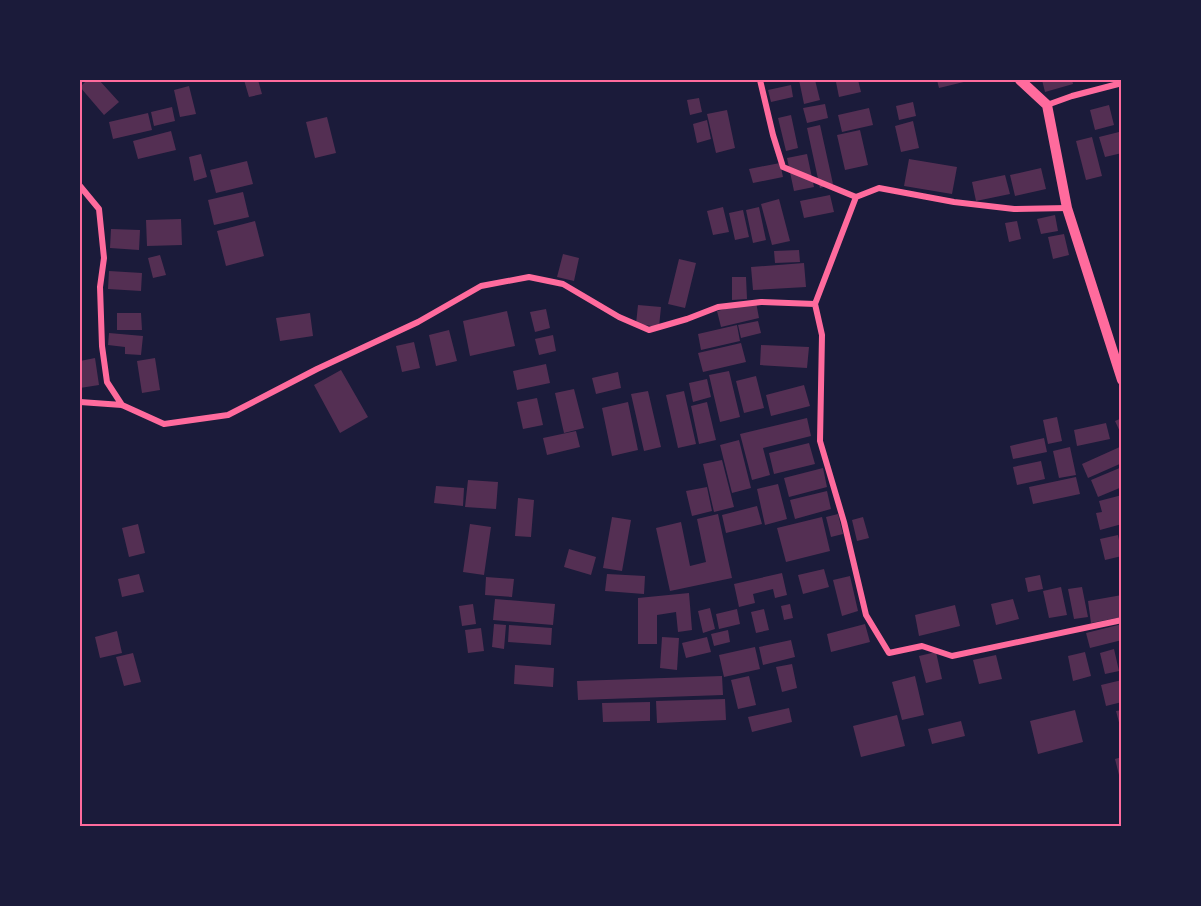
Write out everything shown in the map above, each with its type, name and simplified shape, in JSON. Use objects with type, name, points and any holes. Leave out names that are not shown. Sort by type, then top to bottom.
[{"type":"street","points":[[760,80],[783,167],[856,197],[879,189],[954,202],[1014,209],[1067,208]]},
{"type":"street","points":[[1020,80],[1047,105],[1067,208],[1122,380]]},
{"type":"street","points":[[1047,105],[1122,83]]},
{"type":"street","points":[[80,186],[99,209],[104,258],[100,287],[102,346],[107,382],[122,405]]},
{"type":"street","points":[[856,197],[815,304],[822,335],[820,441],[844,522],[866,615],[889,653],[922,646],[952,656],[1122,620]]},
{"type":"street","points":[[80,402],[122,405],[164,424],[228,415],[317,369],[418,322],[481,286],[530,277],[563,284],[619,317],[649,330],[718,307],[761,302],[815,304]]},
{"type":"building","points":[[87,80],[99,80],[119,102],[104,115],[80,87]]},
{"type":"building","points":[[244,80],[258,80],[262,94],[249,97]]},
{"type":"building","points":[[799,80],[815,80],[820,100],[804,104]]},
{"type":"building","points":[[858,80],[861,92],[839,97],[836,82]]},
{"type":"building","points":[[937,80],[972,80],[939,88]]},
{"type":"building","points":[[1042,80],[1072,80],[1073,84],[1045,92]]},
{"type":"building","points":[[791,85],[793,97],[771,102],[768,90]]},
{"type":"building","points":[[189,86],[196,114],[180,117],[174,90]]},
{"type":"building","points":[[699,98],[702,112],[690,115],[687,100]]},
{"type":"building","points":[[913,102],[916,116],[899,120],[896,106]]},
{"type":"building","points":[[825,104],[828,118],[807,123],[803,108]]},
{"type":"building","points":[[1109,105],[1114,125],[1095,130],[1090,110]]},
{"type":"building","points":[[172,107],[175,121],[154,126],[151,112]]},
{"type":"building","points":[[869,108],[873,125],[842,132],[838,115]]},
{"type":"building","points":[[727,110],[735,148],[716,153],[707,114]]},
{"type":"building","points":[[148,113],[152,130],[113,139],[109,122]]},
{"type":"building","points":[[791,115],[798,148],[786,151],[778,118]]},
{"type":"building","points":[[327,117],[336,153],[315,158],[306,122]]},
{"type":"building","points":[[707,120],[711,139],[697,143],[693,124]]},
{"type":"building","points":[[913,121],[919,148],[901,152],[895,126]]},
{"type":"building","points":[[820,125],[833,184],[820,188],[807,128]]},
{"type":"building","points":[[860,130],[868,165],[845,170],[837,135]]},
{"type":"building","points":[[171,131],[176,150],[138,159],[133,141]]},
{"type":"building","points":[[1119,132],[1122,153],[1105,157],[1099,137]]},
{"type":"building","points":[[1092,137],[1102,176],[1086,180],[1076,141]]},
{"type":"building","points":[[201,154],[207,177],[194,181],[189,157]]},
{"type":"building","points":[[807,154],[814,187],[794,191],[787,158]]},
{"type":"building","points":[[909,159],[957,167],[952,194],[904,186]]},
{"type":"building","points":[[247,161],[253,184],[216,193],[210,170]]},
{"type":"building","points":[[780,163],[783,177],[753,183],[749,169]]},
{"type":"building","points":[[1041,168],[1046,189],[1015,196],[1010,175]]},
{"type":"building","points":[[1005,175],[1010,194],[976,201],[972,182]]},
{"type":"building","points":[[243,192],[249,217],[214,225],[208,200]]},
{"type":"building","points":[[830,195],[834,212],[804,218],[800,201]]},
{"type":"building","points":[[779,199],[790,241],[772,245],[761,204]]},
{"type":"building","points":[[723,207],[729,232],[713,235],[707,211]]},
{"type":"building","points":[[759,207],[766,240],[753,243],[746,210]]},
{"type":"building","points":[[743,210],[749,237],[735,240],[729,213]]},
{"type":"building","points":[[1055,215],[1058,231],[1041,234],[1037,219]]},
{"type":"building","points":[[181,219],[182,245],[147,246],[146,220]]},
{"type":"building","points":[[255,221],[264,256],[226,266],[217,231]]},
{"type":"building","points":[[1017,221],[1021,239],[1009,242],[1005,223]]},
{"type":"building","points":[[111,229],[140,230],[139,250],[110,248]]},
{"type":"building","points":[[1064,234],[1069,255],[1053,259],[1048,237]]},
{"type":"building","points":[[799,250],[800,262],[775,263],[774,251]]},
{"type":"building","points":[[563,254],[579,258],[574,281],[557,277]]},
{"type":"building","points":[[160,255],[166,275],[153,278],[148,258]]},
{"type":"building","points":[[679,259],[696,263],[685,308],[668,304]]},
{"type":"building","points":[[804,263],[806,287],[753,290],[751,267]]},
{"type":"building","points":[[109,271],[142,273],[141,291],[108,289]]},
{"type":"building","points":[[732,277],[746,277],[747,299],[732,300]]},
{"type":"building","points":[[756,302],[759,318],[721,327],[717,311]]},
{"type":"building","points":[[638,305],[661,307],[659,327],[636,324]]},
{"type":"building","points":[[546,309],[550,328],[535,332],[530,312]]},
{"type":"building","points":[[507,311],[515,346],[470,356],[463,321]]},
{"type":"building","points":[[117,313],[141,313],[142,330],[117,330]]},
{"type":"building","points":[[310,313],[313,336],[280,341],[276,318]]},
{"type":"building","points":[[758,321],[761,333],[741,338],[738,325]]},
{"type":"building","points":[[737,325],[740,341],[701,350],[698,334]]},
{"type":"building","points":[[449,330],[457,361],[436,366],[429,335]]},
{"type":"building","points":[[109,333],[143,336],[141,355],[125,354],[125,347],[108,345]]},
{"type":"building","points":[[553,335],[556,351],[539,355],[535,339]]},
{"type":"building","points":[[414,342],[420,368],[402,372],[396,346]]},
{"type":"building","points":[[741,343],[746,362],[703,372],[698,353]]},
{"type":"building","points":[[761,345],[809,347],[807,368],[760,365]]},
{"type":"building","points":[[95,358],[99,385],[80,388],[80,361]]},
{"type":"building","points":[[155,358],[160,390],[142,393],[137,361]]},
{"type":"building","points":[[546,364],[550,383],[517,390],[513,371]]},
{"type":"building","points":[[341,370],[368,417],[340,433],[314,385]]},
{"type":"building","points":[[729,371],[740,417],[720,422],[709,375]]},
{"type":"building","points":[[618,372],[621,388],[596,394],[592,378]]},
{"type":"building","points":[[756,376],[764,408],[744,413],[736,381]]},
{"type":"building","points":[[707,379],[711,397],[693,402],[689,383]]},
{"type":"building","points":[[804,385],[810,406],[771,416],[766,395]]},
{"type":"building","points":[[574,389],[584,428],[564,433],[555,393]]},
{"type":"building","points":[[648,391],[661,447],[644,451],[631,394]]},
{"type":"building","points":[[684,391],[696,444],[678,448],[666,395]]},
{"type":"building","points":[[537,398],[543,425],[523,429],[517,402]]},
{"type":"building","points":[[628,402],[638,450],[612,456],[602,408]]},
{"type":"building","points":[[707,402],[716,440],[699,444],[691,406]]},
{"type":"building","points":[[1057,417],[1062,441],[1048,444],[1043,420]]},
{"type":"building","points":[[807,418],[811,436],[763,448],[770,475],[752,480],[740,434]]},
{"type":"building","points":[[1122,418],[1122,436],[1115,421]]},
{"type":"building","points":[[1106,423],[1110,439],[1077,446],[1074,430]]},
{"type":"building","points":[[576,431],[580,447],[547,455],[543,438]]},
{"type":"building","points":[[1044,438],[1047,452],[1013,459],[1010,446]]},
{"type":"building","points":[[739,440],[751,488],[732,493],[720,445]]},
{"type":"building","points":[[809,443],[815,464],[774,474],[769,453]]},
{"type":"building","points":[[1122,446],[1122,463],[1088,478],[1082,464]]},
{"type":"building","points":[[1070,447],[1076,475],[1059,478],[1053,451]]},
{"type":"building","points":[[722,460],[734,507],[714,512],[703,464]]},
{"type":"building","points":[[1041,461],[1045,479],[1017,485],[1013,467]]},
{"type":"building","points":[[1122,467],[1122,487],[1098,497],[1091,480]]},
{"type":"building","points":[[823,468],[827,487],[789,497],[784,478]]},
{"type":"building","points":[[1076,477],[1080,494],[1033,504],[1029,487]]},
{"type":"building","points":[[468,480],[498,482],[496,509],[465,507]]},
{"type":"building","points":[[778,484],[787,519],[765,525],[757,489]]},
{"type":"building","points":[[436,486],[464,488],[463,506],[434,503]]},
{"type":"building","points":[[707,487],[712,511],[692,516],[686,491]]},
{"type":"building","points":[[827,491],[831,509],[795,519],[790,500]]},
{"type":"building","points":[[1122,495],[1122,524],[1100,530],[1096,513],[1102,512],[1099,501]]},
{"type":"building","points":[[518,498],[534,500],[531,537],[515,536]]},
{"type":"building","points":[[757,506],[762,524],[726,533],[722,515]]},
{"type":"building","points":[[718,514],[732,578],[670,591],[656,528],[681,522],[690,566],[706,562],[697,519]]},
{"type":"building","points":[[838,514],[843,534],[831,537],[826,517]]},
{"type":"building","points":[[612,517],[631,520],[622,571],[603,568]]},
{"type":"building","points":[[822,517],[830,551],[786,562],[777,528]]},
{"type":"building","points":[[863,517],[869,538],[857,541],[852,520]]},
{"type":"building","points":[[138,524],[145,553],[129,557],[122,528]]},
{"type":"building","points":[[470,524],[491,527],[484,575],[463,572]]},
{"type":"building","points":[[1118,535],[1122,556],[1105,560],[1100,539]]},
{"type":"building","points":[[569,549],[596,557],[591,575],[564,567]]},
{"type":"building","points":[[824,569],[829,587],[803,594],[798,575]]},
{"type":"building","points":[[782,573],[787,595],[775,598],[773,589],[753,594],[755,603],[739,607],[734,584]]},
{"type":"building","points":[[139,574],[144,592],[122,597],[118,579]]},
{"type":"building","points":[[607,574],[645,576],[644,594],[605,591]]},
{"type":"building","points":[[1040,575],[1043,589],[1028,592],[1025,578]]},
{"type":"building","points":[[850,576],[858,611],[842,616],[833,580]]},
{"type":"building","points":[[486,577],[514,579],[512,597],[485,595]]},
{"type":"building","points":[[1061,587],[1067,615],[1049,618],[1043,591]]},
{"type":"building","points":[[1082,587],[1088,617],[1074,619],[1068,589]]},
{"type":"building","points":[[689,593],[692,630],[678,632],[676,612],[657,615],[657,644],[638,644],[638,598]]},
{"type":"building","points":[[1122,595],[1122,617],[1091,623],[1088,601]]},
{"type":"building","points":[[495,599],[555,604],[553,625],[493,620]]},
{"type":"building","points":[[1013,599],[1019,619],[996,625],[991,604]]},
{"type":"building","points":[[473,604],[476,624],[462,626],[459,606]]},
{"type":"building","points":[[790,604],[793,618],[784,620],[781,606]]},
{"type":"building","points":[[955,605],[960,626],[919,636],[915,615]]},
{"type":"building","points":[[710,608],[715,629],[703,633],[698,611]]},
{"type":"building","points":[[737,609],[740,624],[719,629],[716,614]]},
{"type":"building","points":[[764,609],[769,630],[756,633],[751,612]]},
{"type":"building","points":[[494,624],[506,625],[504,649],[492,647]]},
{"type":"building","points":[[865,624],[870,642],[831,652],[827,634]]},
{"type":"building","points":[[1122,624],[1122,640],[1090,648],[1086,633]]},
{"type":"building","points":[[509,625],[552,628],[551,645],[508,642]]},
{"type":"building","points":[[481,628],[484,651],[468,653],[465,630]]},
{"type":"building","points":[[728,630],[730,642],[714,646],[711,634]]},
{"type":"building","points":[[117,631],[122,653],[100,658],[95,637]]},
{"type":"building","points":[[662,637],[679,638],[677,670],[660,668]]},
{"type":"building","points":[[707,637],[711,652],[686,658],[682,643]]},
{"type":"building","points":[[791,640],[795,657],[763,665],[759,647]]},
{"type":"building","points":[[755,647],[760,669],[724,677],[719,655]]},
{"type":"building","points":[[1114,649],[1119,671],[1105,674],[1100,653]]},
{"type":"building","points":[[936,652],[942,679],[926,683],[919,656]]},
{"type":"building","points":[[1085,652],[1091,676],[1073,681],[1068,656]]},
{"type":"building","points":[[133,653],[141,682],[124,686],[116,657]]},
{"type":"building","points":[[996,655],[1002,679],[979,684],[973,660]]},
{"type":"building","points":[[792,664],[797,688],[782,692],[776,667]]},
{"type":"building","points":[[515,665],[554,668],[553,687],[514,684]]},
{"type":"building","points":[[722,676],[723,695],[578,700],[577,681]]},
{"type":"building","points":[[749,676],[756,705],[738,709],[731,680]]},
{"type":"building","points":[[915,676],[924,715],[902,720],[892,682]]},
{"type":"building","points":[[1122,680],[1122,702],[1106,706],[1101,685]]},
{"type":"building","points":[[725,699],[726,720],[657,723],[656,701]]},
{"type":"building","points":[[650,702],[650,721],[603,722],[602,703]]},
{"type":"building","points":[[789,708],[792,722],[752,732],[748,717]]},
{"type":"building","points":[[1075,710],[1083,742],[1038,754],[1030,721]]},
{"type":"building","points":[[1122,710],[1122,730],[1121,730],[1116,711]]},
{"type":"building","points":[[897,715],[905,746],[861,757],[853,726]]},
{"type":"building","points":[[961,721],[965,736],[932,744],[928,729]]},
{"type":"building","points":[[1122,757],[1122,783],[1121,783],[1115,759]]}]
